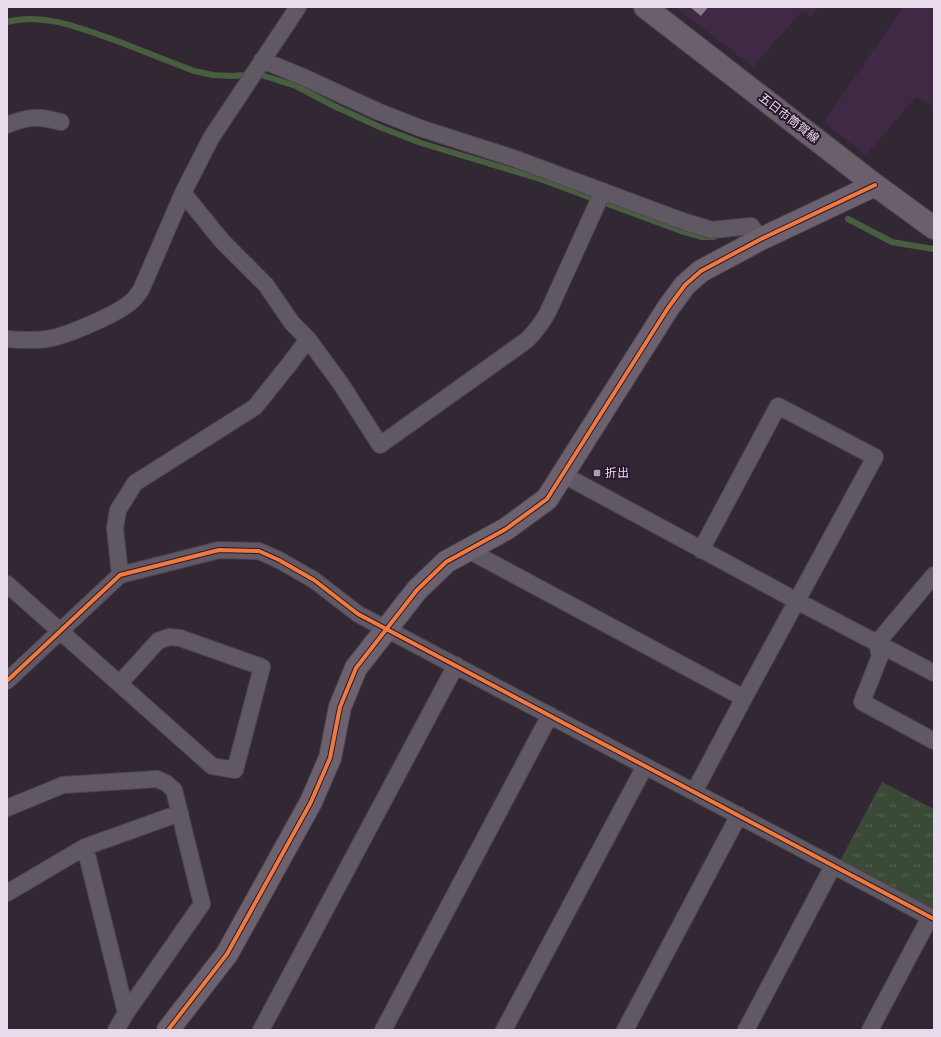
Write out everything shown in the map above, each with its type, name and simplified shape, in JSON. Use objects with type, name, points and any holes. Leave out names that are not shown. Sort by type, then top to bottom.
[{"type":"main road","name":"五日市筒賀線","points":[[646,7],[875,185],[934,228]]},
{"type":"street","points":[[7,339],[47,339],[60,336],[106,317],[133,300],[141,290],[183,193],[211,138],[298,7]]},
{"type":"street","points":[[260,64],[301,76],[377,111],[420,128],[513,158],[600,197],[712,230],[751,226],[760,239]]},
{"type":"street","points":[[7,125],[22,118],[32,117],[47,118],[61,122]]},
{"type":"street","points":[[168,1030],[226,954],[312,802],[330,758],[340,707],[356,668],[417,590],[446,562],[506,529],[547,499],[668,308],[685,285],[700,271],[760,239],[875,185]]},
{"type":"street","points":[[183,193],[222,241],[266,285],[292,323],[308,339],[341,384],[380,445],[527,340],[536,331],[548,312],[600,197]]},
{"type":"street","points":[[120,575],[115,528],[118,510],[135,483],[255,407],[308,339]]},
{"type":"street","points":[[694,792],[875,457],[778,406],[701,550]]},
{"type":"street","points":[[562,474],[701,550],[934,673]]},
{"type":"street","points":[[7,681],[120,575],[219,550],[259,551],[279,560],[314,580],[358,614],[932,918],[870,1030]]},
{"type":"street","points":[[468,550],[744,698]]},
{"type":"street","points":[[877,644],[934,576]]},
{"type":"street","points":[[7,584],[212,766],[235,770],[262,667],[180,638],[168,637],[158,641],[120,683]]},
{"type":"street","points":[[877,644],[880,656],[862,702],[934,741]]},
{"type":"street","points":[[261,1030],[456,665]]},
{"type":"street","points":[[383,1030],[550,715]]},
{"type":"street","points":[[504,1030],[646,766]]},
{"type":"street","points":[[7,808],[63,786],[157,779],[166,783],[174,790],[202,904],[126,1013],[116,1030]]},
{"type":"street","points":[[7,893],[85,847],[180,813]]},
{"type":"street","points":[[625,1030],[739,816]]},
{"type":"street","points":[[85,847],[126,1013]]},
{"type":"street","points":[[746,1030],[833,866]]},
{"type":"shaded area","points":[[675,7],[819,7],[811,17],[802,11],[753,67]]},
{"type":"shaded area","points":[[903,7],[934,7],[934,107],[916,97],[866,155],[824,122]]},
{"type":"green space","points":[[882,782],[934,809],[934,910],[840,861]]},
{"type":"building","points":[[690,7],[708,7],[701,16]]},
{"type":"waterway","points":[[7,22],[21,19],[49,20],[77,27],[117,41],[194,71],[213,75],[231,76],[258,74],[296,86],[334,106],[382,128],[421,143],[540,179],[681,231],[702,237],[714,237]]},
{"type":"waterway","points":[[848,219],[892,242],[933,249]]},
{"type":"cycle path","points":[[168,1030],[227,954],[311,802],[330,758],[340,707],[356,668],[417,590],[446,562],[506,529],[547,499],[668,308],[685,285],[701,271],[761,239],[875,185]]},
{"type":"cycle path","points":[[7,681],[120,575],[219,550],[259,551],[279,560],[314,580],[358,614],[934,919]]},
{"type":"place","name":"折出","points":[[597,473]]}]
